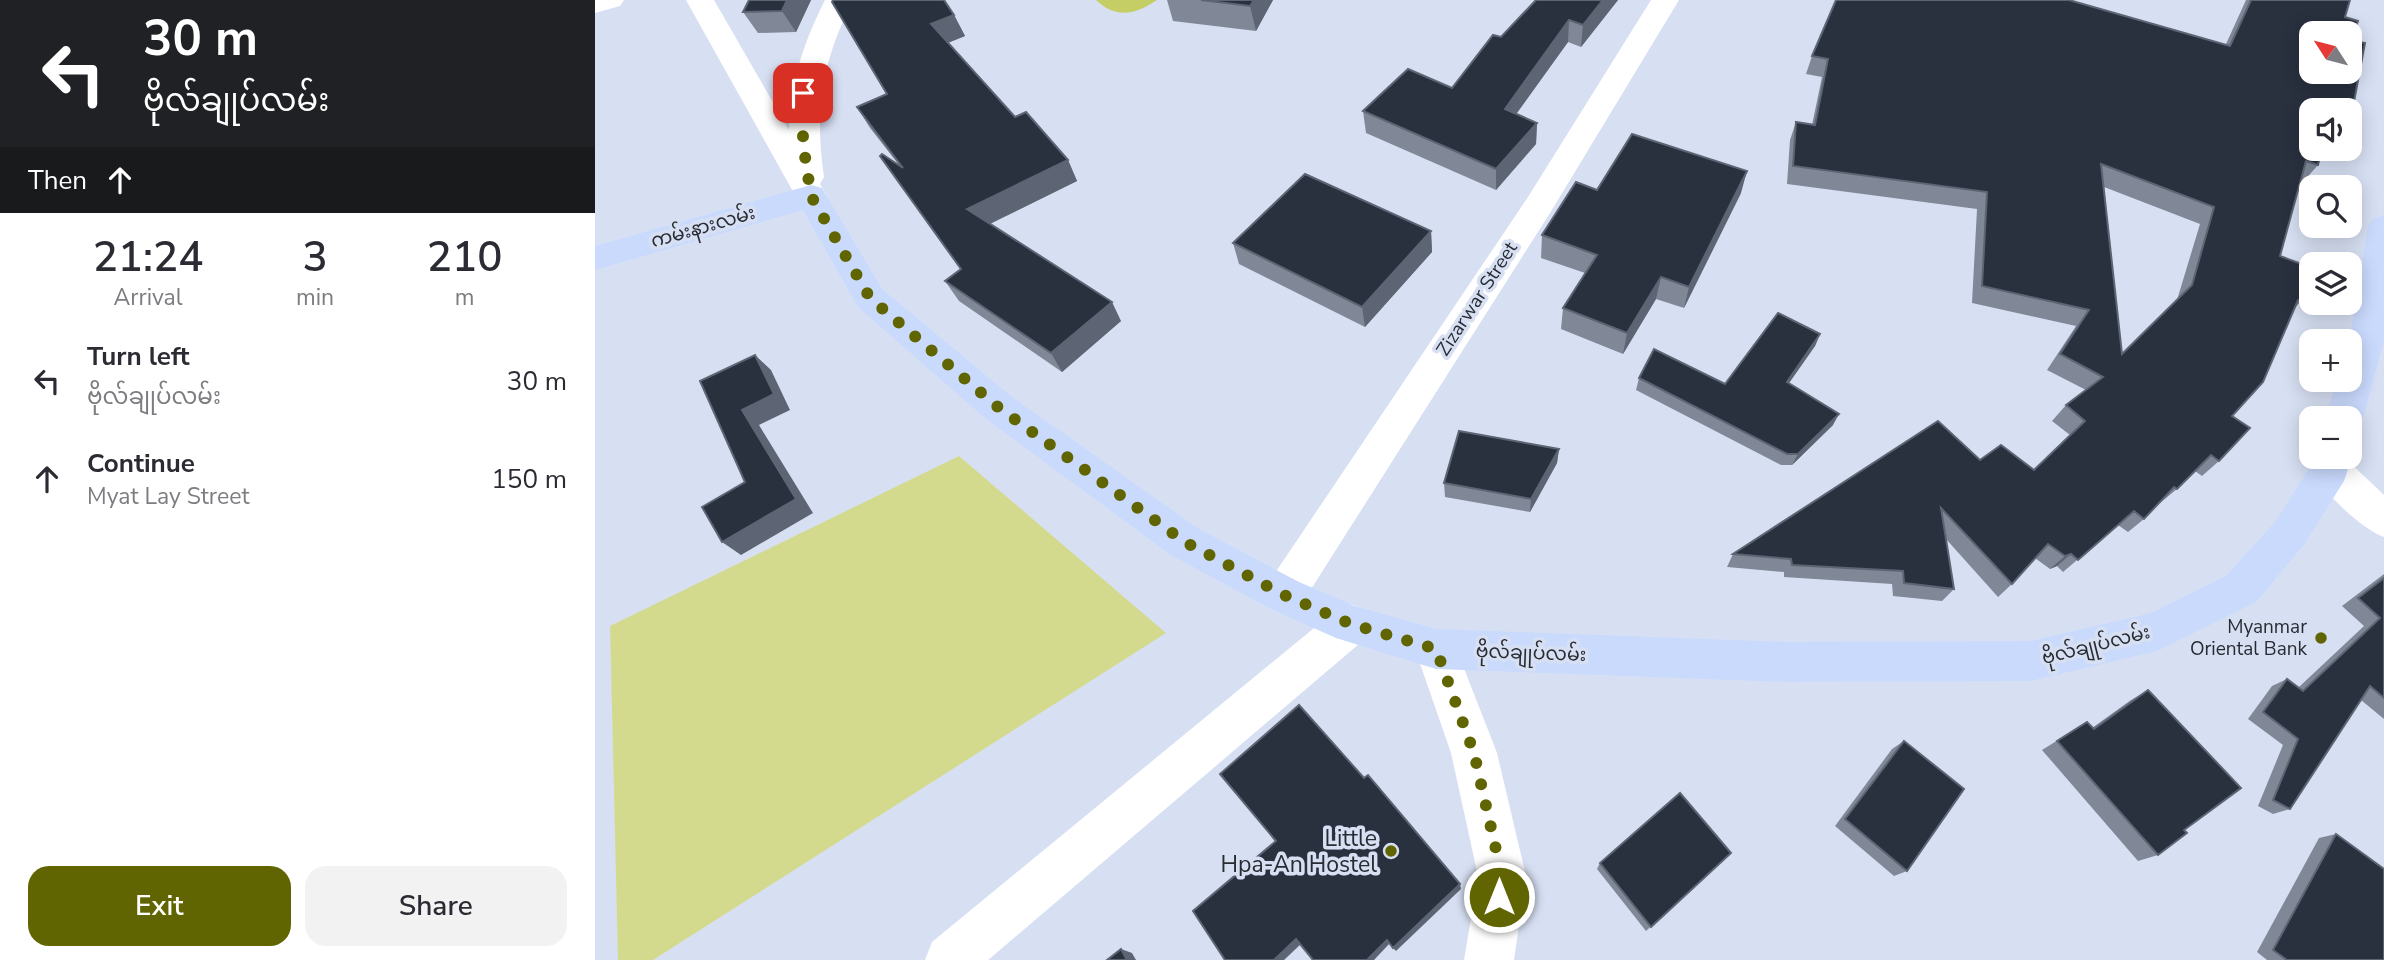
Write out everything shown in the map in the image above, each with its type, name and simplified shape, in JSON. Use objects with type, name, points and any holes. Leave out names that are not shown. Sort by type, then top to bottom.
[{"type":"main road","name":"ကမ်းနားလမ်း","points":[[595,258],[811,196]]},
{"type":"main road","name":"ဗိုလ်ချုပ်လမ်း","points":[[811,196],[870,298],[999,408],[1185,542],[1284,595],[1351,624],[1436,649],[1787,662],[2031,661],[2157,631],[2241,589],[2288,534],[2328,469]]},
{"type":"main road","points":[[2348,406],[2366,344],[2384,227]]},
{"type":"street","points":[[595,5],[610,0]]},
{"type":"street","points":[[700,0],[811,196]]},
{"type":"street","points":[[811,196],[803,143],[803,93],[821,32],[839,0]]},
{"type":"street","name":"Zizarwar Street","points":[[1284,595],[1539,205],[1665,0]]},
{"type":"street","points":[[2337,469],[2384,520]]},
{"type":"street","points":[[950,960],[1351,624]]},
{"type":"street","points":[[1436,649],[1474,753],[1502,876],[1489,960]]},
{"type":"shaded area","points":[[1096,0],[1157,0],[1141,9],[1126,13],[1111,10]]},
{"type":"shaded area","points":[[959,456],[1166,633],[653,960],[618,960],[610,626]]},
{"type":"building","points":[[749,0],[787,0],[782,11],[743,12]]},
{"type":"building","points":[[833,0],[944,0],[954,15],[931,24],[1015,117],[1026,112],[1068,160],[967,209],[1112,302],[1051,353],[945,281],[961,269],[880,156],[882,154],[903,168],[857,107],[887,94]]},
{"type":"building","points":[[1201,0],[1254,0],[1250,6]]},
{"type":"building","points":[[1536,0],[1603,0],[1583,25],[1569,20],[1505,109],[1537,123],[1496,169],[1363,111],[1408,69],[1452,88],[1493,35],[1501,37]]},
{"type":"building","points":[[1836,0],[2069,0],[2230,46],[2251,0],[2350,0],[2345,17],[2358,21],[2299,21],[2299,84],[2357,84],[2355,98],[2299,98],[2299,161],[2306,161],[2302,175],[2299,175],[2299,187],[2280,256],[2299,263],[2299,300],[2263,382],[2232,416],[2250,428],[2219,461],[2211,455],[2177,489],[2174,487],[2144,519],[2134,511],[2078,560],[2071,554],[2065,556],[2048,544],[2012,584],[1941,508],[1954,589],[1904,583],[1903,571],[1792,565],[1791,559],[1733,554],[1938,421],[1980,460],[2001,445],[2034,470],[2085,421],[2066,405],[2103,377],[2060,354],[2089,310],[1982,286],[1987,192],[1793,166],[1796,122],[1815,125],[1828,59],[1812,56]],"holes":[[[2101,164],[2214,207],[2192,285],[2122,354]]]},
{"type":"building","points":[[1632,134],[1747,171],[1689,287],[1661,277],[1627,333],[1563,308],[1597,255],[1542,235],[1576,182],[1597,190]]},
{"type":"building","points":[[1305,174],[1431,231],[1362,307],[1233,243]]},
{"type":"building","points":[[1778,313],[1820,334],[1787,382],[1839,414],[1798,454],[1787,454],[1639,378],[1654,349],[1725,384]]},
{"type":"building","points":[[755,355],[774,394],[742,410],[796,499],[722,542],[702,507],[745,482],[700,381]]},
{"type":"building","points":[[1459,431],[1559,449],[1531,499],[1444,483]]},
{"type":"building","points":[[2384,578],[2384,698],[2370,686],[2290,809],[2273,800],[2298,739],[2263,712],[2287,679],[2303,691],[2380,618],[2358,598]]},
{"type":"building","points":[[2148,690],[2241,788],[2184,830],[2187,833],[2158,855],[2057,741],[2087,722],[2094,729]]},
{"type":"building","points":[[1299,705],[1364,778],[1368,775],[1460,884],[1393,948],[1387,940],[1367,960],[1313,960],[1296,939],[1274,960],[1225,960],[1193,911],[1276,841],[1220,774]]},
{"type":"building","points":[[1904,741],[1964,789],[1907,871],[1845,819]]},
{"type":"building","points":[[1680,793],[1731,853],[1651,927],[1600,863]]},
{"type":"building","points":[[2336,834],[2384,869],[2384,960],[2287,960],[2273,950]]},
{"type":"building","points":[[1121,949],[1127,960],[1107,960]]},
{"type":"place","name":"Myanmar Oriental Bank","points":[[2321,638]]},
{"type":"place","name":"Little Hpa-An Hostel","points":[[1391,851]]},
{"type":"route","points":[[803,93],[803,143],[811,196],[870,298],[999,408],[1185,542],[1284,595],[1351,624],[1436,649],[1474,753],[1502,876],[1499,897]]}]
